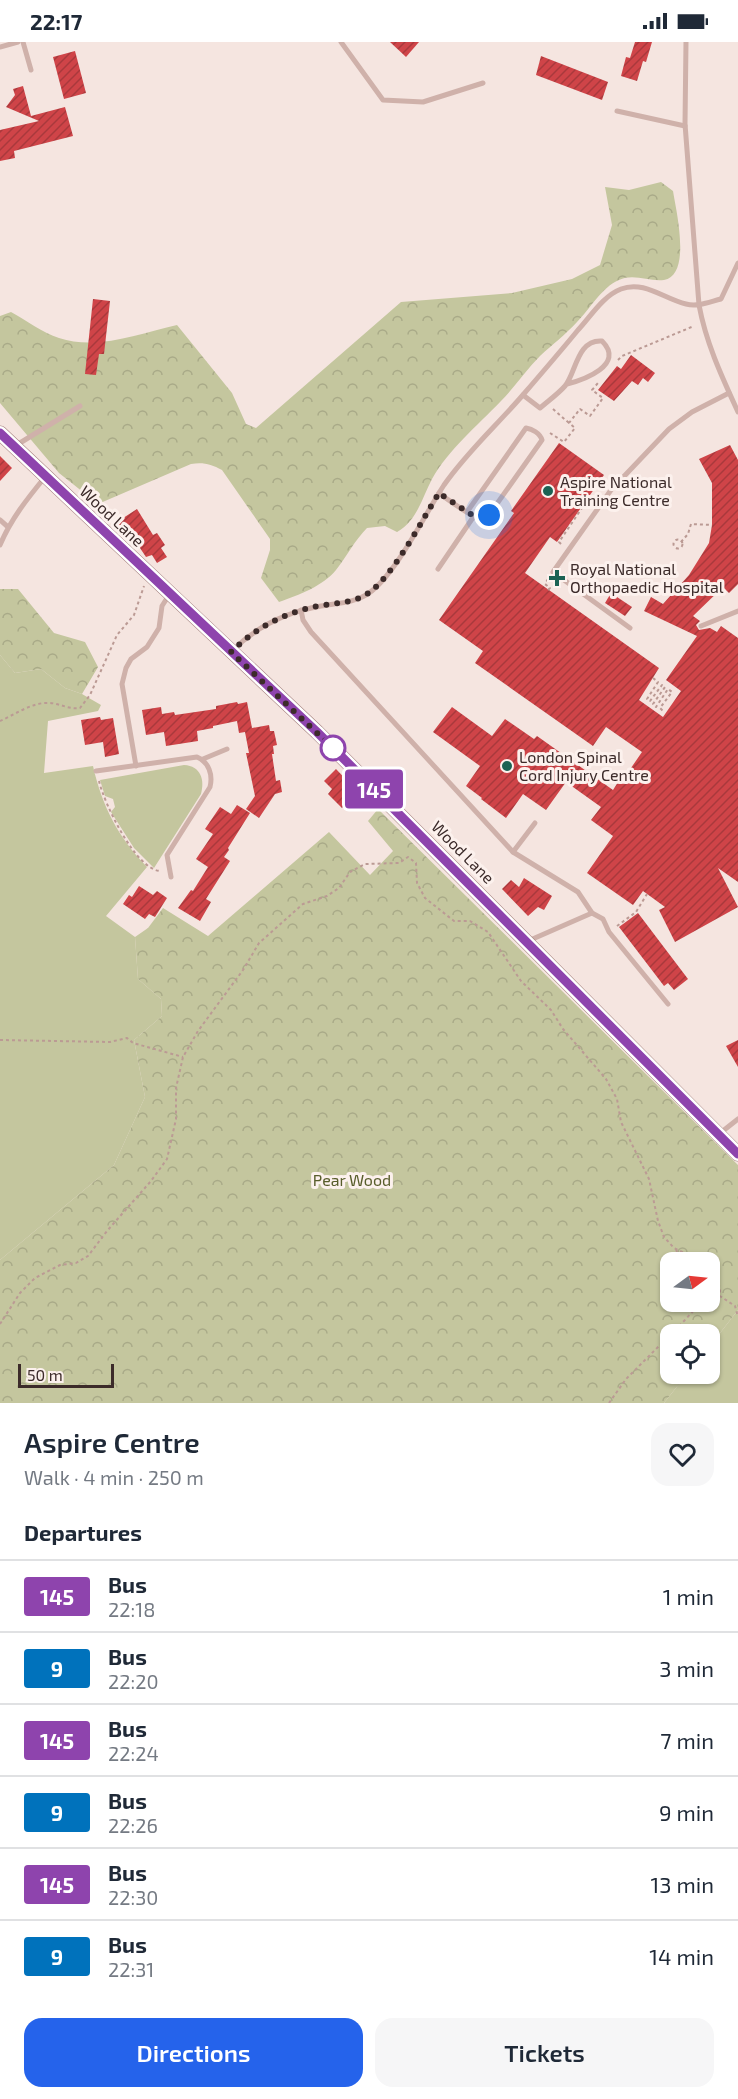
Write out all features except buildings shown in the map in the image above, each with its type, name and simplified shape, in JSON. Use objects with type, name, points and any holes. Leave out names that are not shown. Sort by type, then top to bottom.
[{"type":"street","name":"Wood Lane","points":[[0,433],[324,740],[738,1154]]},
{"type":"lane","points":[[0,47],[20,42],[31,70]]},
{"type":"lane","points":[[341,42],[383,100],[423,102],[483,82]]},
{"type":"lane","points":[[686,42],[685,126],[699,305],[706,338],[738,412]]},
{"type":"lane","points":[[617,111],[685,126]]},
{"type":"lane","points":[[231,652],[259,628],[273,620],[301,610],[342,603],[369,593],[388,572],[439,493],[475,447],[606,299],[619,290],[639,287],[686,304],[699,305],[721,299],[738,263]]},
{"type":"lane","points":[[523,395],[540,408],[567,384],[589,378],[608,360],[609,354],[602,341],[591,343],[582,352],[572,369],[567,384]]},
{"type":"lane","points":[[630,628],[553,572],[611,490],[669,429],[682,418],[729,393]]},
{"type":"lane","points":[[14,447],[47,424],[80,406]]},
{"type":"lane","points":[[439,493],[467,512],[481,521],[489,515],[542,440],[531,429],[526,428],[521,434],[467,512]]},
{"type":"lane","points":[[0,545],[8,527],[25,501],[45,477]]},
{"type":"lane","points":[[438,569],[474,516]]},
{"type":"lane","points":[[0,520],[8,527]]},
{"type":"lane","points":[[135,766],[122,684],[131,659],[147,647],[159,628],[162,606],[170,594]]},
{"type":"lane","points":[[301,610],[303,620],[311,632],[513,852],[578,892],[592,913],[603,919],[609,932],[668,1004]]},
{"type":"lane","points":[[701,626],[738,611]]},
{"type":"lane","points":[[96,771],[197,757],[203,759],[227,749]]},
{"type":"lane","points":[[171,877],[167,855],[210,787],[212,780],[203,759]]},
{"type":"lane","points":[[513,852],[535,823]]},
{"type":"lane","points":[[527,942],[592,913]]},
{"type":"lane","points":[[718,1135],[738,1119]]},
{"type":"path","points":[[615,363],[622,356],[692,327]]},
{"type":"path","points":[[569,423],[580,409],[590,416],[603,398],[592,390],[600,381]]},
{"type":"path","points":[[545,429],[564,442],[575,428],[549,406]]},
{"type":"path","points":[[564,545],[559,542],[584,505]]},
{"type":"path","points":[[681,542],[688,534],[691,524],[712,525]]},
{"type":"path","points":[[0,721],[39,703],[50,702],[73,709],[80,708],[90,695],[117,635],[134,615],[142,590],[150,576]]},
{"type":"path","points":[[653,678],[658,682],[646,699],[650,701],[662,685],[665,687],[653,704],[656,706],[668,689],[672,692],[660,708],[663,711]]},
{"type":"path","points":[[96,771],[106,806],[127,841],[149,867],[157,872],[170,870]]},
{"type":"path","points":[[0,1324],[20,1293],[35,1278],[60,1265],[76,1263],[88,1256],[167,1159],[176,1119],[176,1088],[183,1057],[198,1031],[260,943],[286,916],[303,904],[327,896],[339,888],[350,872],[365,864],[399,863],[408,857],[416,863],[417,883],[425,898],[454,921],[470,921],[488,932],[521,981],[551,1010],[563,1029],[606,1079],[617,1099],[621,1122],[649,1179],[658,1221],[664,1237],[682,1252]]},
{"type":"path","points":[[609,932],[636,912],[647,894]]},
{"type":"path","points":[[0,1040],[110,1042],[127,1038],[133,1043],[183,1057]]},
{"type":"path","points":[[720,1296],[735,1306],[738,1317]]},
{"type":"path","points":[[681,1324],[692,1312]]},
{"type":"path","points":[[609,1403],[626,1379],[660,1346]]},
{"type":"green space","points":[[661,182],[673,191],[679,226],[680,255],[678,267],[673,276],[664,280],[625,278],[613,283],[564,335],[540,356],[506,396],[455,448],[432,479],[410,522],[397,532],[385,526],[367,528],[331,576],[310,589],[279,602],[261,578],[270,550],[270,539],[222,470],[207,464],[191,464],[98,504],[59,473],[0,403],[0,316],[11,312],[53,336],[88,343],[119,339],[177,325],[232,393],[246,424],[256,428],[401,302],[512,293],[572,279],[600,265],[612,225],[605,187],[629,190]]},
{"type":"green space","points":[[0,589],[18,589],[54,633],[85,642],[98,667],[82,694],[65,688],[41,669],[15,673],[0,655]]},
{"type":"green space","points":[[0,655],[15,673],[41,669],[65,688],[82,694],[101,705],[98,711],[48,721],[44,773],[93,766],[112,820],[147,867],[106,916],[135,937],[138,979],[161,999],[162,1016],[134,1040],[145,1097],[114,1165],[0,1260]]},
{"type":"green space","points":[[184,765],[198,771],[202,779],[201,794],[154,868],[134,848],[111,812],[115,807],[113,799],[105,796],[100,780]]},
{"type":"green space","name":"Pear Wood","points":[[378,809],[738,1165],[738,1310],[720,1333],[720,1324],[660,1324],[660,1384],[679,1384],[664,1403],[0,1403],[0,1260],[114,1165],[145,1097],[134,1040],[162,1016],[161,999],[138,979],[135,937],[148,928],[163,908],[208,936],[329,832],[370,875],[393,851],[368,821]]},
{"type":"green space","points":[[738,1310],[738,1403],[664,1403],[679,1384],[720,1384],[720,1333]]},
{"type":"bus line","name":"145","points":[[0,433],[317,732],[738,1154]]},
{"type":"place","name":"Aspire National Training Centre","points":[[548,491]]},
{"type":"place","name":"Royal National Orthopaedic Hospital","points":[[557,578]]},
{"type":"place","name":"London Spinal Cord Injury Centre","points":[[507,766]]},
{"type":"route","points":[[333,748],[231,652],[259,628],[273,620],[301,610],[360,598],[369,593],[378,585],[398,558],[439,493],[481,521],[489,515]]}]
